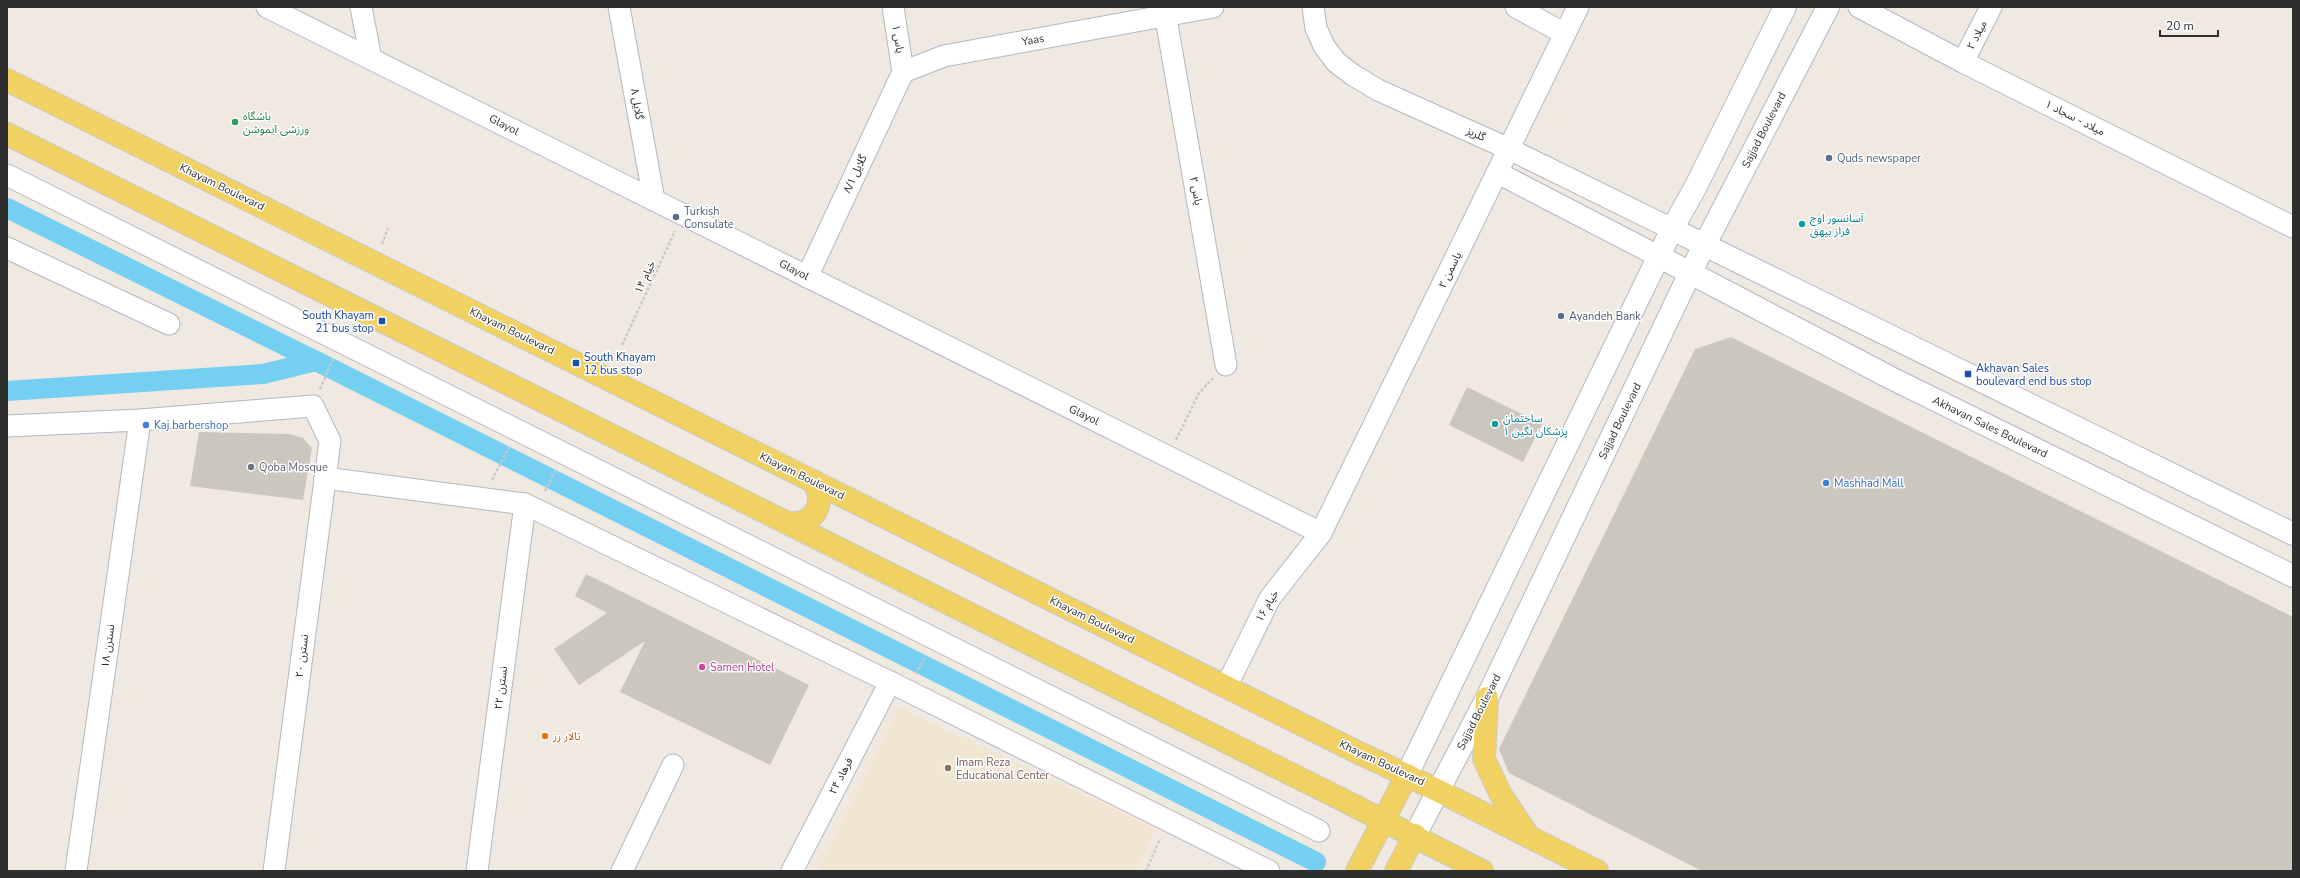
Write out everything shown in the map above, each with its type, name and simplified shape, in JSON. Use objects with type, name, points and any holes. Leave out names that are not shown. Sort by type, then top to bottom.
[{"type":"main road","points":[[1357,871],[1407,775],[1660,257],[1672,229],[1695,188],[1785,7]]},
{"type":"main road","name":"Sajjad Boulevard","points":[[1415,836],[1487,698],[1690,273],[1828,7]]},
{"type":"main road","name":"Khayam Boulevard","points":[[7,80],[1226,687],[1439,790],[1597,871]]},
{"type":"main road","points":[[7,134],[1332,794],[1482,871]]},
{"type":"main road","points":[[1672,229],[2293,534]]},
{"type":"main road","name":"Akhavan Sales Boulevard","points":[[1660,257],[1891,378],[2293,576]]},
{"type":"main road","points":[[789,523],[804,522],[816,511],[819,495],[813,481]]},
{"type":"main road","points":[[1487,698],[1484,759],[1501,795],[1530,838]]},
{"type":"main road","points":[[1396,871],[1415,836]]},
{"type":"street","name":"Glayol","points":[[267,7],[1321,533]]},
{"type":"street","points":[[361,7],[370,59]]},
{"type":"street","name":"گلایل ۸","points":[[619,7],[654,200]]},
{"type":"street","name":"یاس ۱","points":[[893,7],[903,72]]},
{"type":"street","name":"Yaas","points":[[903,72],[944,56],[1165,11],[1213,7]]},
{"type":"street","name":"گلریز","points":[[1313,7],[1316,28],[1324,46],[1336,62],[1353,75],[1378,90],[1509,149],[1672,229]]},
{"type":"street","points":[[1516,7],[1565,34]]},
{"type":"street","name":"یاسمن ۲","points":[[1321,533],[1578,7]]},
{"type":"street","name":"میلاد - سجاد ۱","points":[[1859,7],[1963,62],[2293,227]]},
{"type":"street","name":"میلاد ۲","points":[[1963,62],[1991,7]]},
{"type":"street","name":"یاس ۲","points":[[1165,11],[1226,365]]},
{"type":"street","name":"گلایل ۸/۱","points":[[807,277],[903,72]]},
{"type":"street","points":[[1498,173],[1660,257]]},
{"type":"street","points":[[7,176],[1319,831]]},
{"type":"street","points":[[7,248],[169,324]]},
{"type":"street","points":[[7,426],[140,420],[313,406]]},
{"type":"street","name":"نسترن ۲۰","points":[[274,871],[330,441],[313,406]]},
{"type":"street","name":"نسترن ۱۸","points":[[76,871],[140,420]]},
{"type":"street","points":[[325,478],[482,498],[530,507],[899,686],[1268,871]]},
{"type":"street","name":"نسترن ۲۲","points":[[477,871],[530,507]]},
{"type":"street","name":"خیام ۱۶","points":[[1226,687],[1270,598],[1321,533]]},
{"type":"street","name":"فرهاد ۲۴","points":[[792,871],[899,686]]},
{"type":"street","points":[[622,871],[673,765]]},
{"type":"path","name":"خیام ۱۴","points":[[622,346],[683,215]]},
{"type":"path","points":[[313,406],[336,353]]},
{"type":"path","points":[[1168,457],[1198,393],[1226,365]]},
{"type":"path","points":[[482,498],[517,430]]},
{"type":"path","points":[[530,507],[564,454]]},
{"type":"path","points":[[899,686],[934,639]]},
{"type":"path","points":[[1146,871],[1168,821]]},
{"type":"shaded area","name":"Imam Reza Educational Center","points":[[899,707],[1156,829],[1136,871],[817,871]]},
{"type":"building","name":"Mashhad Mall","points":[[1731,337],[2293,617],[2293,871],[1702,871],[1509,773],[1499,749],[1695,349]]},
{"type":"building","name":"ساختمان پزشکان نگین ۱","points":[[1467,387],[1542,424],[1523,462],[1449,425]]},
{"type":"building","name":"Qoba Mosque","points":[[199,432],[290,434],[303,438],[312,448],[303,500],[190,486]]},
{"type":"building","name":"Samen Hotel","points":[[586,574],[809,685],[770,765],[620,692],[645,641],[579,685],[554,649],[607,613],[575,596]]},
{"type":"waterway","points":[[7,208],[316,361],[1316,862]]},
{"type":"waterway","points":[[7,391],[263,374],[316,361]]},
{"type":"place","name":"باشگاه ورزشی آیموشن","points":[[235,122]]},
{"type":"place","name":"Quds newspaper","points":[[1829,158]]},
{"type":"place","name":"Turkish Consulate","points":[[676,217]]},
{"type":"place","name":"آسانسور اوج فراز بیهق","points":[[1802,224]]},
{"type":"place","name":"Ayandeh Bank","points":[[1561,316]]},
{"type":"place","name":"South Khayam 21 bus stop","points":[[382,321]]},
{"type":"place","name":"South Khayam 12 bus stop","points":[[576,363]]},
{"type":"place","name":"Akhavan Sales boulevard end bus stop","points":[[1968,374]]},
{"type":"place","name":"ساختمان پزشکان نگین ۱","points":[[1495,424]]},
{"type":"place","name":"Kaj barbershop","points":[[146,425]]},
{"type":"place","name":"Qoba Mosque","points":[[251,467]]},
{"type":"place","name":"Mashhad Mall","points":[[1826,483]]},
{"type":"place","name":"Samen Hotel","points":[[702,667]]},
{"type":"place","name":"تالار رز","points":[[545,736]]},
{"type":"place","name":"Imam Reza Educational Center","points":[[948,768]]}]
